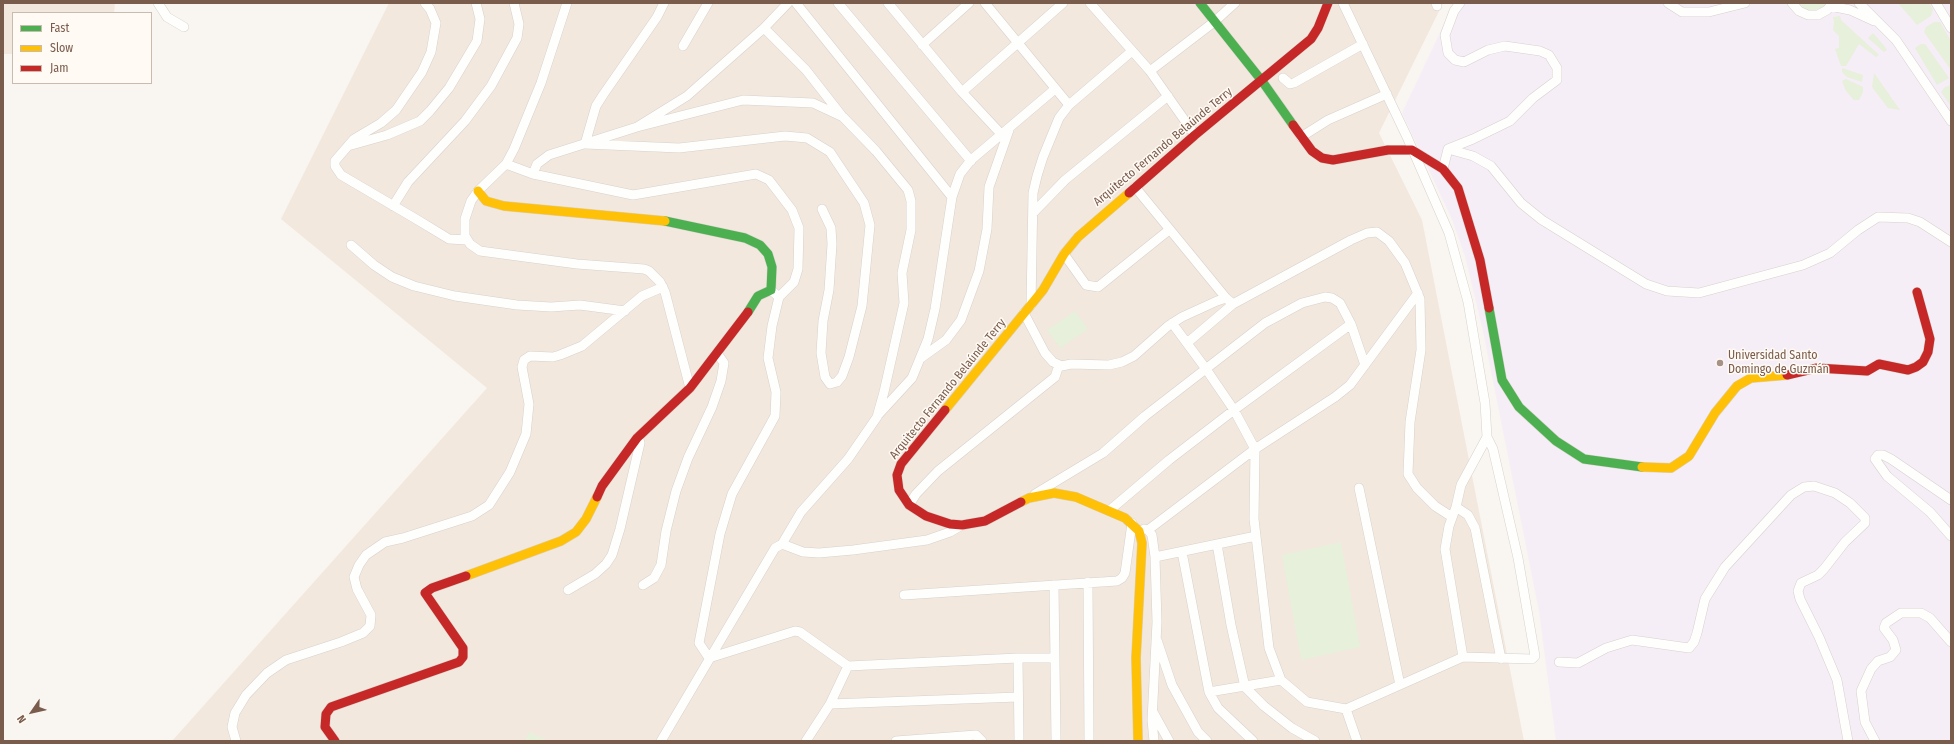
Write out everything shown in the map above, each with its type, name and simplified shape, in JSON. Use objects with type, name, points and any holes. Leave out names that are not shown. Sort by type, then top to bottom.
[{"type":"street","points":[[158,3],[167,17],[184,28]]},
{"type":"street","points":[[425,3],[430,9],[436,23],[431,52],[422,72],[396,110],[381,123],[362,133],[347,146],[335,161],[338,173],[392,206],[449,238],[468,240]]},
{"type":"street","points":[[347,146],[387,135],[420,121],[430,111],[449,88],[477,41],[480,19],[476,3]]},
{"type":"street","points":[[392,206],[408,182],[465,121],[491,86],[517,38],[519,24],[514,3]]},
{"type":"street","points":[[567,3],[541,83],[514,149],[506,164],[478,191],[471,201],[466,213],[464,231],[468,240],[480,251],[577,264],[644,269],[656,278],[663,287],[690,388]]},
{"type":"street","points":[[585,144],[596,106],[657,17],[664,3]]},
{"type":"street","points":[[683,46],[708,3]]},
{"type":"street","points":[[637,127],[687,96],[764,28],[788,3]]},
{"type":"street","points":[[796,3],[952,197]]},
{"type":"street","points":[[838,3],[971,162]]},
{"type":"street","points":[[888,3],[962,92],[1002,134]]},
{"type":"street","points":[[922,45],[969,3]]},
{"type":"street","points":[[985,3],[1069,106]]},
{"type":"street","points":[[962,92],[1063,3]]},
{"type":"street","points":[[1090,3],[1150,71],[1195,134]]},
{"type":"street","points":[[1150,71],[1214,22],[1235,3]]},
{"type":"street","name":"Arquitecto Fernando Belaúnde Terry","points":[[1144,530],[1110,510],[1065,494],[1044,494],[1029,498],[985,521],[962,525],[937,520],[916,511],[909,505],[903,498],[897,481],[897,474],[902,464],[1043,290],[1064,254],[1096,219],[1195,134],[1262,81],[1311,39],[1318,28],[1328,3]]},
{"type":"street","points":[[1172,323],[1206,368],[1234,410],[1255,449],[1254,519],[1268,648],[1281,680],[1307,702],[1346,709],[1463,657],[1532,659],[1535,656],[1518,558],[1493,449],[1487,437],[1485,403],[1468,302],[1449,233],[1344,3]]},
{"type":"street","points":[[1448,149],[1473,140],[1510,121],[1534,98],[1557,80],[1557,68],[1549,55],[1540,51],[1505,46],[1488,50],[1464,62],[1455,60],[1448,52],[1445,35],[1454,11],[1460,3]]},
{"type":"street","points":[[1668,3],[1682,12],[1709,12],[1745,3]]},
{"type":"street","points":[[1792,3],[1799,11],[1808,15],[1818,14],[1827,10],[1831,5],[1850,10],[1881,24]]},
{"type":"street","points":[[1859,3],[1896,40],[1951,121]]},
{"type":"street","points":[[1936,3],[1951,28]]},
{"type":"street","points":[[1202,4],[1214,22],[1262,81],[1301,137],[1312,151],[1322,158],[1333,160],[1388,150],[1412,150],[1443,169],[1458,188],[1480,260],[1502,380],[1519,407],[1556,441],[1584,459],[1635,467],[1671,468],[1689,456],[1716,414],[1737,386],[1751,378],[1791,375],[1817,368],[1867,371],[1879,364],[1908,370],[1916,367],[1923,362],[1928,352],[1930,339],[1917,292]]},
{"type":"street","points":[[764,28],[806,70],[842,117],[901,180],[908,190],[911,201],[911,230],[902,273],[904,303],[877,417]]},
{"type":"street","points":[[1284,78],[1290,84],[1294,83],[1363,44]]},
{"type":"street","points":[[1031,305],[1034,213],[1033,193],[1036,176],[1059,118],[1069,106],[1132,51]]},
{"type":"street","points":[[661,741],[775,548],[782,544],[801,512],[848,459],[877,417],[912,378],[928,340],[936,309],[952,197],[960,174],[1002,134],[1055,89]]},
{"type":"street","points":[[1301,137],[1328,120],[1386,94]]},
{"type":"street","points":[[1034,213],[1065,180],[1168,96]]},
{"type":"street","points":[[533,174],[537,164],[549,155],[637,127],[743,100],[813,103],[842,117]]},
{"type":"street","points":[[920,359],[946,340],[961,320],[979,271],[987,229],[989,187],[1009,128]]},
{"type":"street","points":[[585,144],[679,148],[785,136],[808,138],[830,152],[864,202],[870,225],[862,306],[849,357],[842,376],[837,382],[830,384],[825,377],[821,354],[823,321],[829,290],[832,244],[831,228],[822,209]]},
{"type":"street","points":[[1443,169],[1448,149]]},
{"type":"street","points":[[1448,149],[1474,156],[1491,166],[1521,203],[1542,220],[1646,284],[1666,291],[1699,293],[1803,265],[1830,253],[1858,230],[1878,217],[1908,218],[1920,222],[1951,242]]},
{"type":"street","points":[[506,164],[533,174],[632,195],[756,174],[768,180],[792,210],[799,228],[798,269],[794,282],[779,297],[772,326],[768,358],[776,392],[775,416],[732,494],[720,534],[699,643],[709,658]]},
{"type":"street","points":[[1135,187],[1229,301]]},
{"type":"street","points":[[478,191],[486,201],[498,205],[652,219],[745,238],[760,245],[768,254],[772,267],[771,290]]},
{"type":"street","points":[[1064,254],[1086,285],[1098,287],[1169,230]]},
{"type":"street","points":[[1187,343],[1229,301],[1351,240],[1367,233],[1377,232],[1389,241],[1398,252],[1420,299],[1421,350],[1410,422],[1408,474],[1416,488],[1435,506],[1452,517]]},
{"type":"street","points":[[351,246],[374,265],[392,277],[414,286],[455,296],[517,305],[551,307],[580,305],[625,311]]},
{"type":"street","points":[[236,741],[232,727],[235,713],[246,695],[267,673],[286,660],[341,642],[363,633],[370,626],[371,615],[357,589],[354,578],[366,555],[385,542],[403,538],[472,516],[489,505],[510,472],[526,434],[529,404],[522,367],[524,360],[530,356],[553,357],[573,350],[590,341],[642,296],[663,287]]},
{"type":"street","points":[[771,290],[779,297]]},
{"type":"street","points":[[335,741],[325,727],[326,714],[331,708],[459,662],[462,656],[463,648],[429,601],[425,593],[432,588],[560,541],[576,532],[586,518],[602,486],[638,437],[690,388],[718,353],[758,296],[771,290]]},
{"type":"street","points":[[1138,741],[1136,658],[1144,530],[1255,449],[1335,397],[1350,385],[1418,293]]},
{"type":"street","points":[[1029,498],[1103,453],[1145,416],[1265,323],[1302,302],[1324,297],[1332,298],[1340,303],[1351,324],[1365,365]]},
{"type":"street","points":[[1024,313],[1045,354],[1053,362],[1059,365],[1109,365],[1122,362],[1140,352],[1172,323],[1217,301],[1229,301]]},
{"type":"street","points":[[1110,510],[1169,460],[1351,324]]},
{"type":"street","points":[[643,585],[654,578],[662,565],[666,531],[676,491],[688,458],[712,407],[721,381],[724,363],[718,353]]},
{"type":"street","points":[[909,505],[916,494],[938,471],[1051,381],[1055,377],[1059,365]]},
{"type":"street","points":[[568,590],[595,574],[606,564],[612,555],[620,529],[640,443],[638,437]]},
{"type":"street","points":[[1463,657],[1445,549],[1448,526],[1456,506],[1461,485],[1487,437]]},
{"type":"street","points":[[1951,500],[1891,459],[1883,455],[1878,455],[1875,459],[1887,476],[1930,512],[1951,536]]},
{"type":"street","points":[[1559,662],[1578,663],[1606,648],[1632,640],[1689,648],[1694,642],[1697,633],[1704,599],[1725,568],[1791,495],[1804,487],[1814,486],[1835,493],[1850,503],[1865,518],[1865,523],[1845,542],[1824,569],[1818,575],[1801,583],[1798,591],[1800,599],[1822,643],[1837,680],[1848,741]]},
{"type":"street","points":[[1359,488],[1400,685]]},
{"type":"street","points":[[1456,506],[1468,515],[1475,528],[1500,659]]},
{"type":"street","points":[[904,595],[1117,581],[1122,578],[1126,566],[1132,522]]},
{"type":"street","points":[[782,544],[803,552],[819,553],[853,550],[927,540],[950,532],[962,525]]},
{"type":"street","points":[[1144,530],[1153,540],[1155,557],[1156,635],[1152,711],[1154,741]]},
{"type":"street","points":[[1155,557],[1256,536]]},
{"type":"street","points":[[1217,544],[1230,625],[1245,687],[1264,706],[1292,728],[1315,741]]},
{"type":"street","points":[[1182,552],[1209,692],[1218,708],[1253,741]]},
{"type":"street","points":[[1088,582],[1089,741]]},
{"type":"street","points":[[1054,585],[1056,741]]},
{"type":"street","points":[[1875,741],[1865,722],[1861,690],[1871,668],[1878,661],[1890,657],[1896,650],[1892,640],[1884,628],[1886,623],[1901,613],[1920,613],[1930,618],[1938,625],[1951,642]]},
{"type":"street","points":[[709,658],[795,631],[800,632],[848,666],[1018,658],[1055,658]]},
{"type":"street","points":[[1156,635],[1172,685],[1198,732],[1207,741]]},
{"type":"street","points":[[1018,658],[1019,741]]},
{"type":"street","points":[[806,741],[830,704],[848,666]]},
{"type":"street","points":[[1209,692],[1281,680]]},
{"type":"street","points":[[830,704],[1018,697]]},
{"type":"street","points":[[1346,709],[1357,741]]},
{"type":"street","points":[[1152,711],[1169,741]]},
{"type":"street","points":[[896,741],[976,735],[982,741]]},
{"type":"shaded area","points":[[3,3],[115,3],[114,12],[12,12],[12,54],[3,54]]},
{"type":"shaded area","points":[[389,3],[1443,3],[1379,133],[1422,220],[1524,741],[172,741],[487,388],[281,219]]},
{"type":"shaded area","name":"Universidad Santo Domingo de Guzmán","points":[[1454,3],[1951,3],[1951,741],[1556,741],[1539,611],[1483,331],[1465,256],[1451,217],[1402,113]]},
{"type":"green space","points":[[1798,3],[1828,3],[1823,8],[1811,11]]},
{"type":"green space","points":[[1898,3],[1929,3],[1933,10],[1931,16],[1917,25]]},
{"type":"green space","points":[[1840,16],[1841,20],[1879,55],[1876,57],[1859,44],[1846,66],[1841,66],[1835,49],[1839,48],[1839,36],[1833,30],[1833,17]]},
{"type":"green space","points":[[1934,22],[1940,22],[1951,41],[1951,70],[1924,32],[1926,27]]},
{"type":"green space","points":[[1873,33],[1887,50],[1884,52],[1868,38]]},
{"type":"green space","points":[[1921,44],[1925,44],[1949,78],[1937,85],[1915,48]]},
{"type":"green space","points":[[1842,68],[1863,75],[1862,82],[1847,77],[1842,72]]},
{"type":"green space","points":[[1874,73],[1900,110],[1888,108],[1872,87]]},
{"type":"green space","points":[[1846,79],[1863,87],[1863,92],[1859,100],[1854,100],[1846,91],[1842,81]]},
{"type":"green space","points":[[1951,85],[1951,106],[1941,92],[1945,87]]},
{"type":"green space","points":[[1075,311],[1088,329],[1060,348],[1047,330]]},
{"type":"green space","points":[[1341,542],[1360,647],[1301,660],[1282,555]]},
{"type":"green space","points":[[529,732],[549,741],[525,741]]},
{"type":"traffic: fast","points":[[1200,3],[1262,81],[1293,125]]},
{"type":"traffic: fast","points":[[665,221],[745,238],[760,245],[768,254],[772,267],[771,290],[758,296],[748,312]]},
{"type":"traffic: fast","points":[[1489,308],[1502,380],[1519,407],[1556,441],[1584,459],[1642,467]]},
{"type":"traffic: slow","points":[[478,191],[486,201],[504,206],[665,221]]},
{"type":"traffic: slow","points":[[945,410],[1043,290],[1064,254],[1078,237],[1129,193]]},
{"type":"traffic: slow","points":[[1642,467],[1671,468],[1689,456],[1715,413],[1737,386],[1751,378],[1787,375]]},
{"type":"traffic: slow","points":[[1021,502],[1029,498],[1054,493],[1076,497],[1125,518],[1139,531],[1142,543],[1136,658],[1138,741]]},
{"type":"traffic: slow","points":[[466,576],[561,541],[576,532],[586,519],[597,497]]},
{"type":"traffic: jam","points":[[1129,193],[1195,135],[1311,39],[1318,28],[1328,3]]},
{"type":"traffic: jam","points":[[1293,125],[1312,151],[1322,158],[1333,160],[1388,150],[1412,150],[1443,169],[1458,188],[1480,260],[1489,308]]},
{"type":"traffic: jam","points":[[1787,375],[1817,368],[1867,371],[1879,364],[1908,370],[1916,367],[1923,362],[1928,352],[1930,339],[1917,292]]},
{"type":"traffic: jam","points":[[597,497],[602,486],[637,438],[690,388],[748,312]]},
{"type":"traffic: jam","points":[[945,410],[901,464],[897,475],[899,490],[909,505],[926,516],[950,524],[962,525],[985,521],[1021,502]]},
{"type":"traffic: jam","points":[[335,741],[325,727],[326,714],[331,707],[459,662],[463,657],[463,648],[425,593],[432,588],[466,576]]},
{"type":"place","name":"Universidad Santo Domingo de Guzmán","points":[[1720,363]]}]
